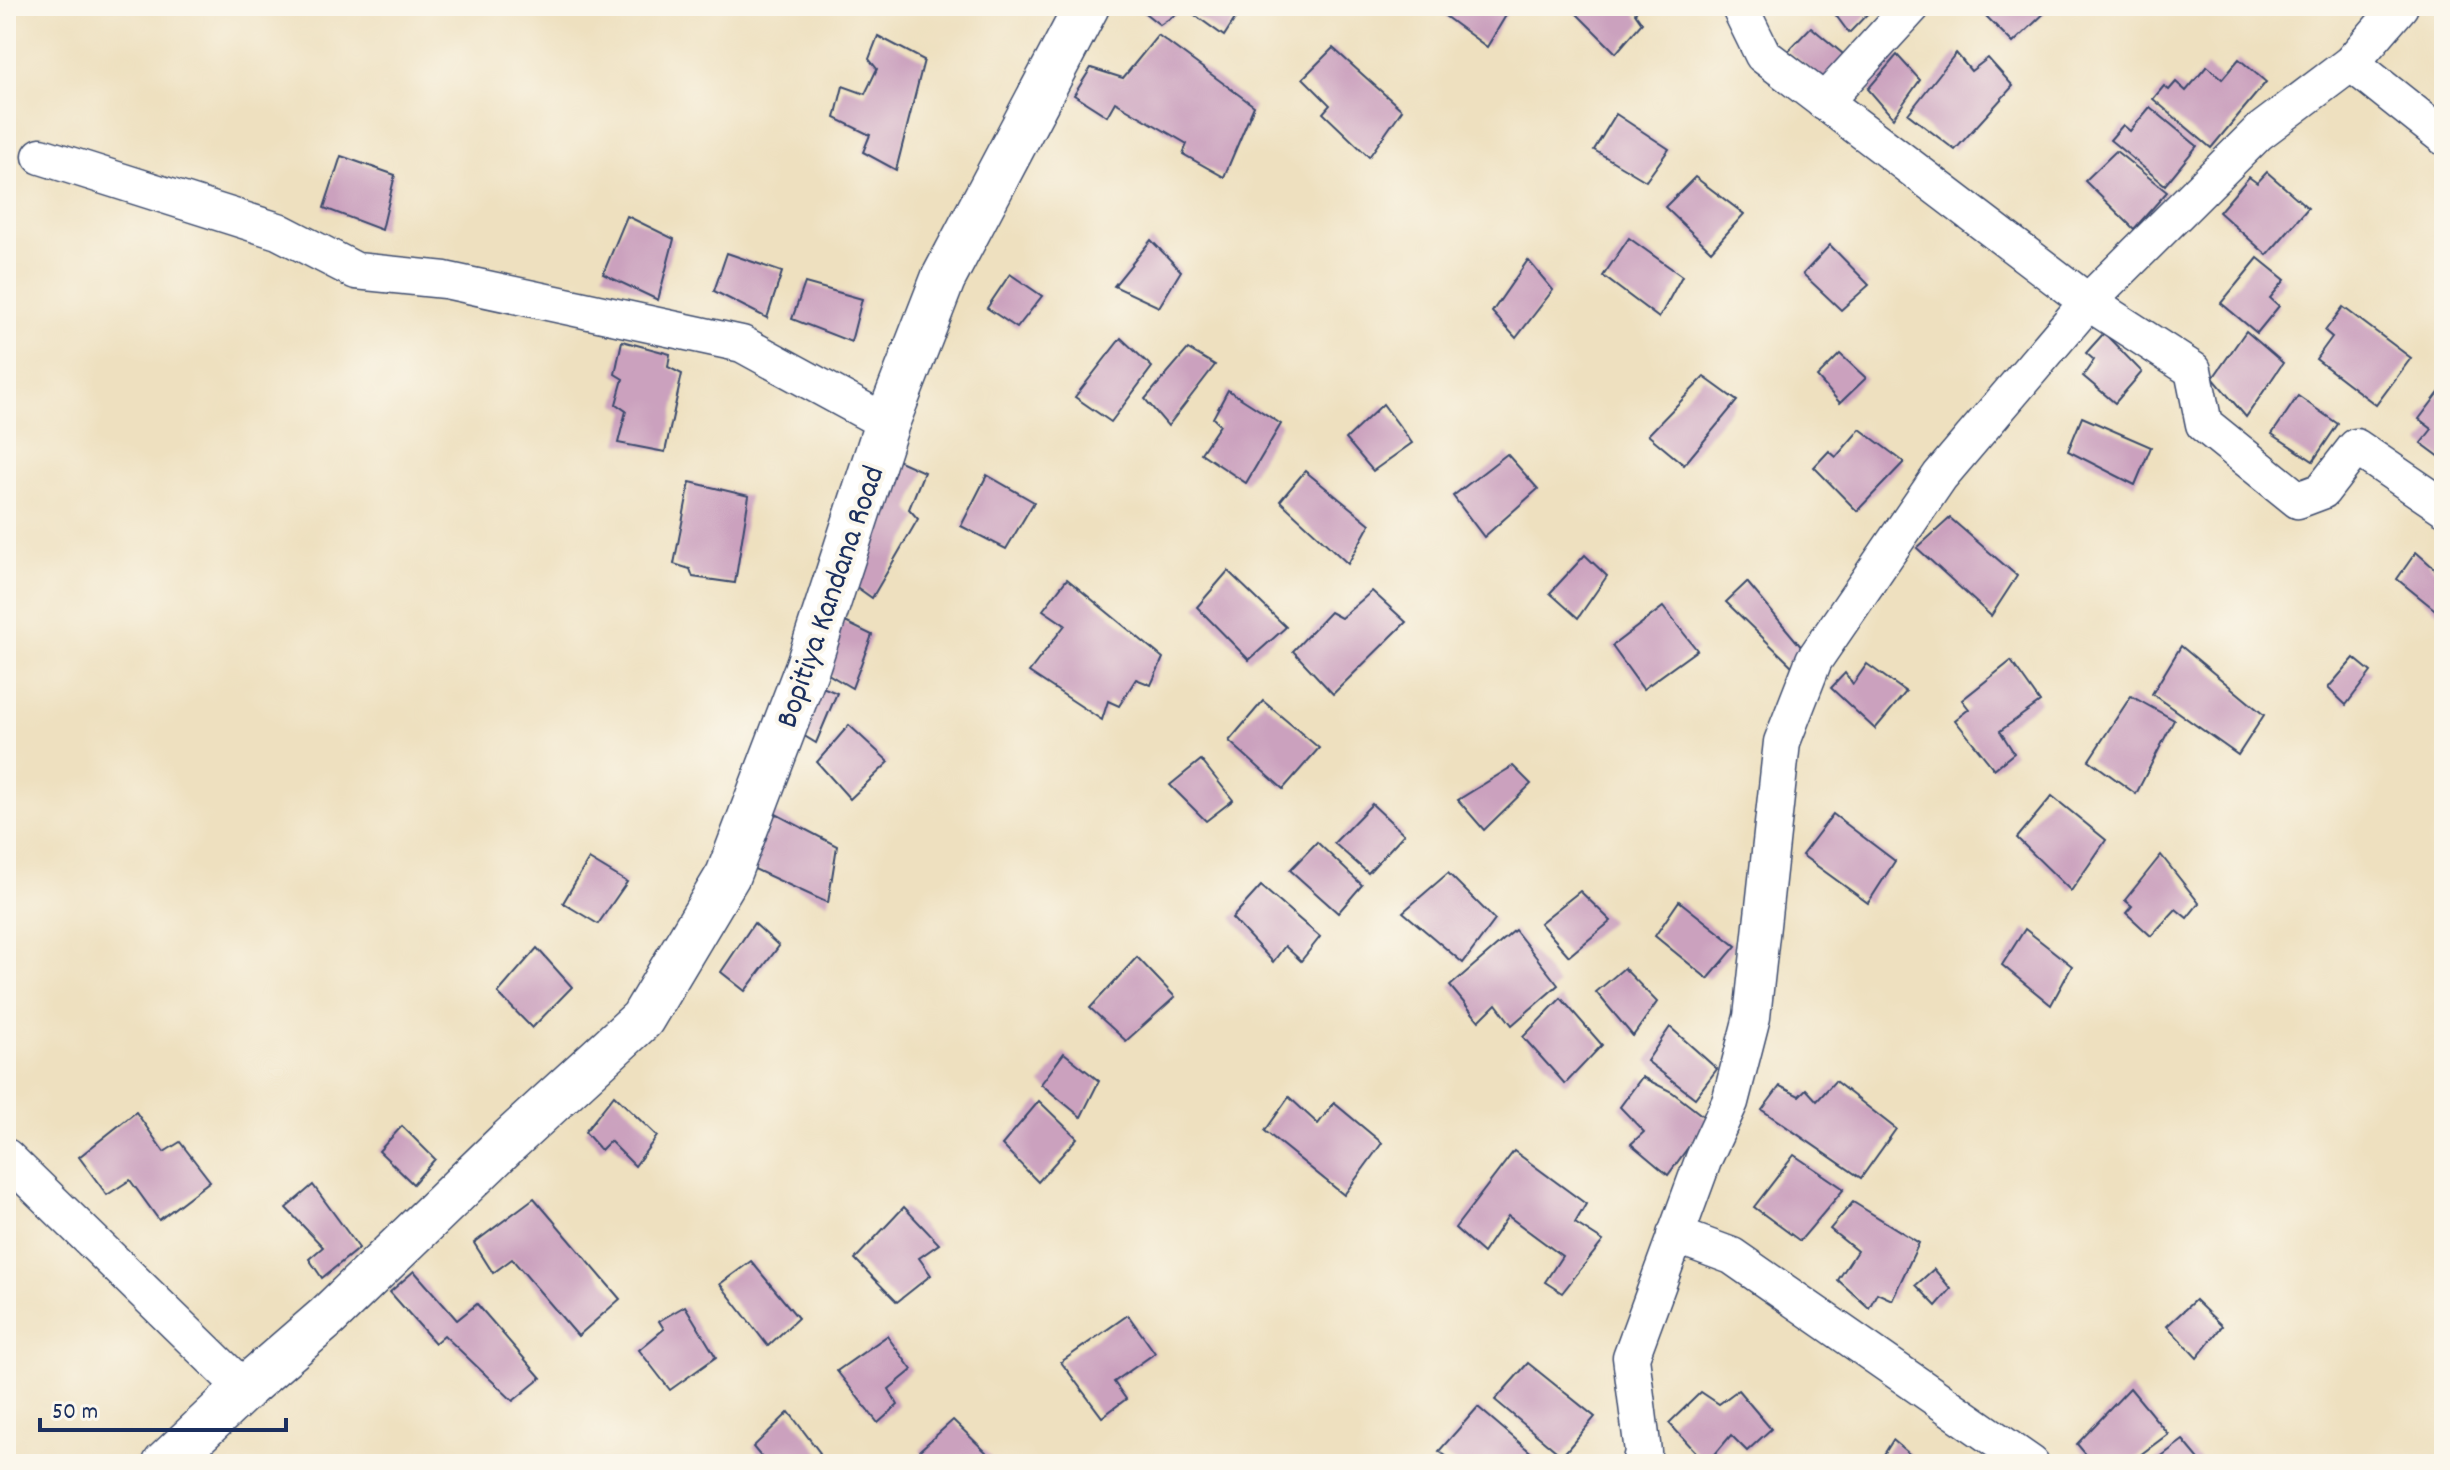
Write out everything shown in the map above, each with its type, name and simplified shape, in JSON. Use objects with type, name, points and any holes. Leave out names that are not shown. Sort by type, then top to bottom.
[{"type":"main road","name":"Bopitiya Kandana Road","points":[[165,1464],[244,1389],[327,1317],[509,1141],[642,1019],[728,875],[808,665],[887,423],[943,279],[1087,6]]},
{"type":"street","points":[[1739,6],[1763,55],[2088,302],[2193,370],[2204,424],[2298,500],[2322,491],[2356,447],[2444,507]]},
{"type":"street","points":[[1824,102],[1912,6]]},
{"type":"street","points":[[1640,1464],[1643,1452],[1631,1357],[1704,1158],[1730,1102],[1752,1017],[1782,742],[1814,660],[1940,476],[2088,302],[2258,133],[2351,63],[2400,6]]},
{"type":"street","points":[[2351,63],[2444,137]]},
{"type":"street","points":[[41,156],[278,231],[356,271],[445,280],[742,344],[887,423]]},
{"type":"street","points":[[6,1157],[244,1389]]},
{"type":"street","points":[[1675,1235],[1732,1256],[2031,1464]]},
{"type":"building","points":[[1136,6],[1226,6],[1238,14],[1224,36],[1185,8],[1160,25]]},
{"type":"building","points":[[1435,6],[1499,6],[1508,12],[1487,47]]},
{"type":"building","points":[[1579,6],[1641,6],[1635,13],[1642,23],[1616,53],[1574,11]]},
{"type":"building","points":[[1829,6],[1875,6],[1849,33]]},
{"type":"building","points":[[1991,6],[2052,6],[2013,43],[1984,14]]},
{"type":"building","points":[[1811,27],[1849,59],[1830,85],[1788,51]]},
{"type":"building","points":[[1158,35],[1254,106],[1224,177],[1183,154],[1187,144],[1115,102],[1107,116],[1074,95],[1091,68],[1123,78]]},
{"type":"building","points":[[878,36],[924,60],[896,170],[863,152],[870,135],[835,118],[843,86],[865,94],[877,69],[869,59]]},
{"type":"building","points":[[1333,48],[1402,110],[1369,157],[1323,113],[1330,105],[1303,78]]},
{"type":"building","points":[[1956,53],[1971,71],[1988,58],[2013,86],[1955,150],[1908,114]]},
{"type":"building","points":[[1897,55],[1920,80],[1893,118],[1868,89]]},
{"type":"building","points":[[2239,59],[2266,82],[2211,148],[2153,99],[2164,86],[2169,90],[2176,82],[2186,91],[2207,66],[2222,79]]},
{"type":"building","points":[[2150,107],[2197,146],[2165,185],[2110,140],[2123,125],[2130,131]]},
{"type":"building","points":[[1616,114],[1669,149],[1646,181],[1594,150]]},
{"type":"building","points":[[2116,151],[2167,192],[2134,229],[2085,181]]},
{"type":"building","points":[[341,156],[395,175],[382,230],[324,208]]},
{"type":"building","points":[[2267,172],[2308,208],[2267,255],[2219,212],[2249,177],[2257,183]]},
{"type":"building","points":[[1695,177],[1744,214],[1711,251],[1665,207]]},
{"type":"building","points":[[627,216],[674,239],[658,300],[603,274]]},
{"type":"building","points":[[1629,238],[1682,276],[1659,318],[1603,276]]},
{"type":"building","points":[[1151,240],[1181,271],[1159,307],[1114,286]]},
{"type":"building","points":[[1830,245],[1869,285],[1841,310],[1803,274]]},
{"type":"building","points":[[727,253],[782,272],[767,318],[714,291]]},
{"type":"building","points":[[2258,258],[2285,280],[2270,298],[2279,306],[2257,333],[2221,303]]},
{"type":"building","points":[[1528,260],[1553,290],[1516,338],[1492,312]]},
{"type":"building","points":[[1010,274],[1042,296],[1017,328],[987,308]]},
{"type":"building","points":[[805,283],[862,299],[851,342],[792,319]]},
{"type":"building","points":[[2343,307],[2411,358],[2376,405],[2316,359],[2332,337],[2325,331]]},
{"type":"building","points":[[2246,331],[2283,363],[2246,417],[2213,378]]},
{"type":"building","points":[[2104,333],[2142,372],[2115,403],[2083,376],[2094,360],[2086,353]]},
{"type":"building","points":[[1121,338],[1152,367],[1111,422],[1075,397]]},
{"type":"building","points":[[622,341],[670,354],[668,367],[682,374],[665,452],[618,443],[626,411],[616,404],[623,379],[615,374]]},
{"type":"building","points":[[1188,349],[1215,365],[1168,426],[1145,399]]},
{"type":"building","points":[[1840,354],[1866,378],[1840,403],[1817,377]]},
{"type":"building","points":[[1704,377],[1737,401],[1684,465],[1648,435]]},
{"type":"building","points":[[2444,386],[2444,460],[2421,443],[2432,429],[2419,419]]},
{"type":"building","points":[[1228,390],[1281,424],[1246,483],[1201,453],[1220,425],[1213,418]]},
{"type":"building","points":[[2298,396],[2338,424],[2313,461],[2272,434]]},
{"type":"building","points":[[1383,404],[1412,443],[1373,471],[1346,439]]},
{"type":"building","points":[[2082,417],[2151,447],[2135,485],[2068,451]]},
{"type":"building","points":[[1860,429],[1904,462],[1857,511],[1814,467],[1829,451],[1836,457]]},
{"type":"building","points":[[1507,454],[1538,489],[1484,537],[1453,496]]},
{"type":"building","points":[[886,455],[924,472],[909,509],[918,519],[872,598],[844,578]]},
{"type":"building","points":[[1305,471],[1370,524],[1348,564],[1280,501]]},
{"type":"building","points":[[987,475],[1034,502],[1006,549],[961,526]]},
{"type":"building","points":[[690,482],[749,496],[735,583],[693,577],[690,569],[674,564]]},
{"type":"building","points":[[1950,518],[2017,576],[1991,616],[1917,548]]},
{"type":"building","points":[[2416,552],[2444,577],[2444,617],[2397,579]]},
{"type":"building","points":[[1585,555],[1607,576],[1578,618],[1550,593]]},
{"type":"building","points":[[1228,571],[1286,627],[1249,660],[1197,607]]},
{"type":"building","points":[[1067,579],[1163,658],[1151,685],[1136,679],[1119,706],[1108,701],[1102,720],[1029,672],[1065,625],[1043,610]]},
{"type":"building","points":[[1747,582],[1808,655],[1794,668],[1726,602]]},
{"type":"building","points":[[1372,591],[1406,622],[1333,694],[1293,651],[1330,612],[1341,618]]},
{"type":"building","points":[[1663,607],[1697,650],[1643,689],[1612,646]]},
{"type":"building","points":[[841,620],[872,635],[852,688],[818,668]]},
{"type":"building","points":[[2181,646],[2264,715],[2238,755],[2152,694]]},
{"type":"building","points":[[2354,658],[2371,672],[2346,705],[2328,688]]},
{"type":"building","points":[[2011,661],[2040,702],[2000,731],[2014,753],[1994,769],[1955,720],[1969,709],[1962,700]]},
{"type":"building","points":[[1867,664],[1906,692],[1875,729],[1831,688],[1845,673],[1853,684]]},
{"type":"building","points":[[810,682],[837,693],[816,743],[793,729]]},
{"type":"building","points":[[2131,696],[2174,720],[2136,794],[2089,760]]},
{"type":"building","points":[[1263,701],[1319,748],[1283,789],[1229,741]]},
{"type":"building","points":[[849,725],[889,762],[850,799],[817,762]]},
{"type":"building","points":[[1201,760],[1233,800],[1206,821],[1170,785]]},
{"type":"building","points":[[1513,766],[1531,784],[1484,830],[1458,800]]},
{"type":"building","points":[[2052,796],[2106,840],[2071,891],[2017,838]]},
{"type":"building","points":[[1372,804],[1404,834],[1368,873],[1334,843]]},
{"type":"building","points":[[772,812],[837,846],[828,903],[748,866]]},
{"type":"building","points":[[1833,814],[1895,861],[1868,903],[1802,855]]},
{"type":"building","points":[[1317,842],[1362,885],[1338,913],[1290,870]]},
{"type":"building","points":[[2161,855],[2199,903],[2187,918],[2176,909],[2151,936],[2126,913],[2132,906],[2125,900]]},
{"type":"building","points":[[589,859],[627,882],[598,924],[563,903]]},
{"type":"building","points":[[1448,873],[1495,920],[1463,963],[1403,912]]},
{"type":"building","points":[[1261,886],[1320,937],[1301,961],[1285,946],[1273,962],[1232,918]]},
{"type":"building","points":[[1580,891],[1611,921],[1569,956],[1540,923]]},
{"type":"building","points":[[1679,901],[1736,946],[1708,979],[1655,936]]},
{"type":"building","points":[[754,923],[779,946],[745,991],[721,972]]},
{"type":"building","points":[[2025,929],[2072,966],[2051,1005],[2002,965]]},
{"type":"building","points":[[1515,930],[1558,985],[1512,1025],[1496,1004],[1479,1021],[1450,986]]},
{"type":"building","points":[[537,948],[572,987],[532,1028],[498,993]]},
{"type":"building","points":[[1137,957],[1175,997],[1126,1041],[1090,1008]]},
{"type":"building","points":[[1624,968],[1657,1002],[1633,1036],[1596,992]]},
{"type":"building","points":[[1561,998],[1602,1045],[1565,1084],[1523,1037]]},
{"type":"building","points":[[1670,1027],[1717,1069],[1695,1098],[1647,1061]]},
{"type":"building","points":[[1064,1053],[1099,1081],[1081,1117],[1041,1084]]},
{"type":"building","points":[[1642,1077],[1672,1092],[1708,1120],[1668,1175],[1631,1144],[1644,1132],[1620,1107]]},
{"type":"building","points":[[1835,1081],[1896,1129],[1861,1178],[1762,1110],[1780,1086],[1799,1096],[1806,1089],[1817,1101]]},
{"type":"building","points":[[614,1095],[657,1136],[635,1166],[610,1141],[601,1150],[585,1132]]},
{"type":"building","points":[[1289,1097],[1318,1124],[1334,1103],[1382,1143],[1344,1195],[1265,1131]]},
{"type":"building","points":[[1039,1101],[1077,1138],[1038,1182],[1002,1145]]},
{"type":"building","points":[[136,1112],[164,1152],[180,1142],[210,1181],[159,1220],[130,1180],[107,1195],[79,1157]]},
{"type":"building","points":[[402,1126],[435,1159],[413,1184],[379,1151]]},
{"type":"building","points":[[1514,1151],[1586,1204],[1575,1223],[1603,1241],[1562,1293],[1545,1282],[1562,1256],[1508,1216],[1483,1253],[1455,1228]]},
{"type":"building","points":[[1794,1155],[1844,1189],[1800,1241],[1754,1207]]},
{"type":"building","points":[[313,1185],[359,1248],[322,1278],[309,1259],[323,1247],[286,1208]]},
{"type":"building","points":[[534,1198],[620,1299],[578,1336],[512,1259],[493,1273],[474,1243]]},
{"type":"building","points":[[1853,1202],[1919,1243],[1892,1300],[1877,1293],[1869,1308],[1838,1280],[1857,1251],[1830,1229]]},
{"type":"building","points":[[904,1207],[939,1244],[919,1258],[931,1275],[897,1302],[855,1259]]},
{"type":"building","points":[[751,1261],[798,1318],[768,1346],[720,1284]]},
{"type":"building","points":[[1934,1269],[1951,1289],[1936,1306],[1916,1285]]},
{"type":"building","points":[[414,1271],[457,1320],[477,1304],[541,1378],[513,1401],[444,1335],[435,1343],[390,1292]]},
{"type":"building","points":[[2195,1300],[2222,1326],[2197,1358],[2167,1326]]},
{"type":"building","points":[[685,1306],[716,1357],[670,1390],[639,1350],[664,1329],[659,1321]]},
{"type":"building","points":[[1128,1315],[1155,1353],[1114,1382],[1126,1399],[1102,1417],[1061,1362]]},
{"type":"building","points":[[887,1336],[912,1370],[889,1389],[898,1405],[878,1423],[837,1371]]},
{"type":"building","points":[[1528,1363],[1595,1417],[1562,1456],[1495,1400]]},
{"type":"building","points":[[2130,1388],[2168,1434],[2128,1464],[2094,1464],[2077,1444]]},
{"type":"building","points":[[1738,1390],[1771,1429],[1747,1451],[1731,1435],[1707,1464],[1669,1423],[1701,1392],[1719,1404]]},
{"type":"building","points":[[1478,1407],[1535,1456],[1529,1464],[1457,1464],[1439,1451]]},
{"type":"building","points":[[789,1412],[820,1453],[808,1464],[767,1464],[753,1447]]},
{"type":"building","points":[[953,1420],[992,1458],[984,1464],[930,1464],[920,1450]]},
{"type":"building","points":[[1893,1440],[1921,1464],[1878,1464]]},
{"type":"building","points":[[2183,1440],[2203,1464],[2157,1464],[2155,1461]]}]
